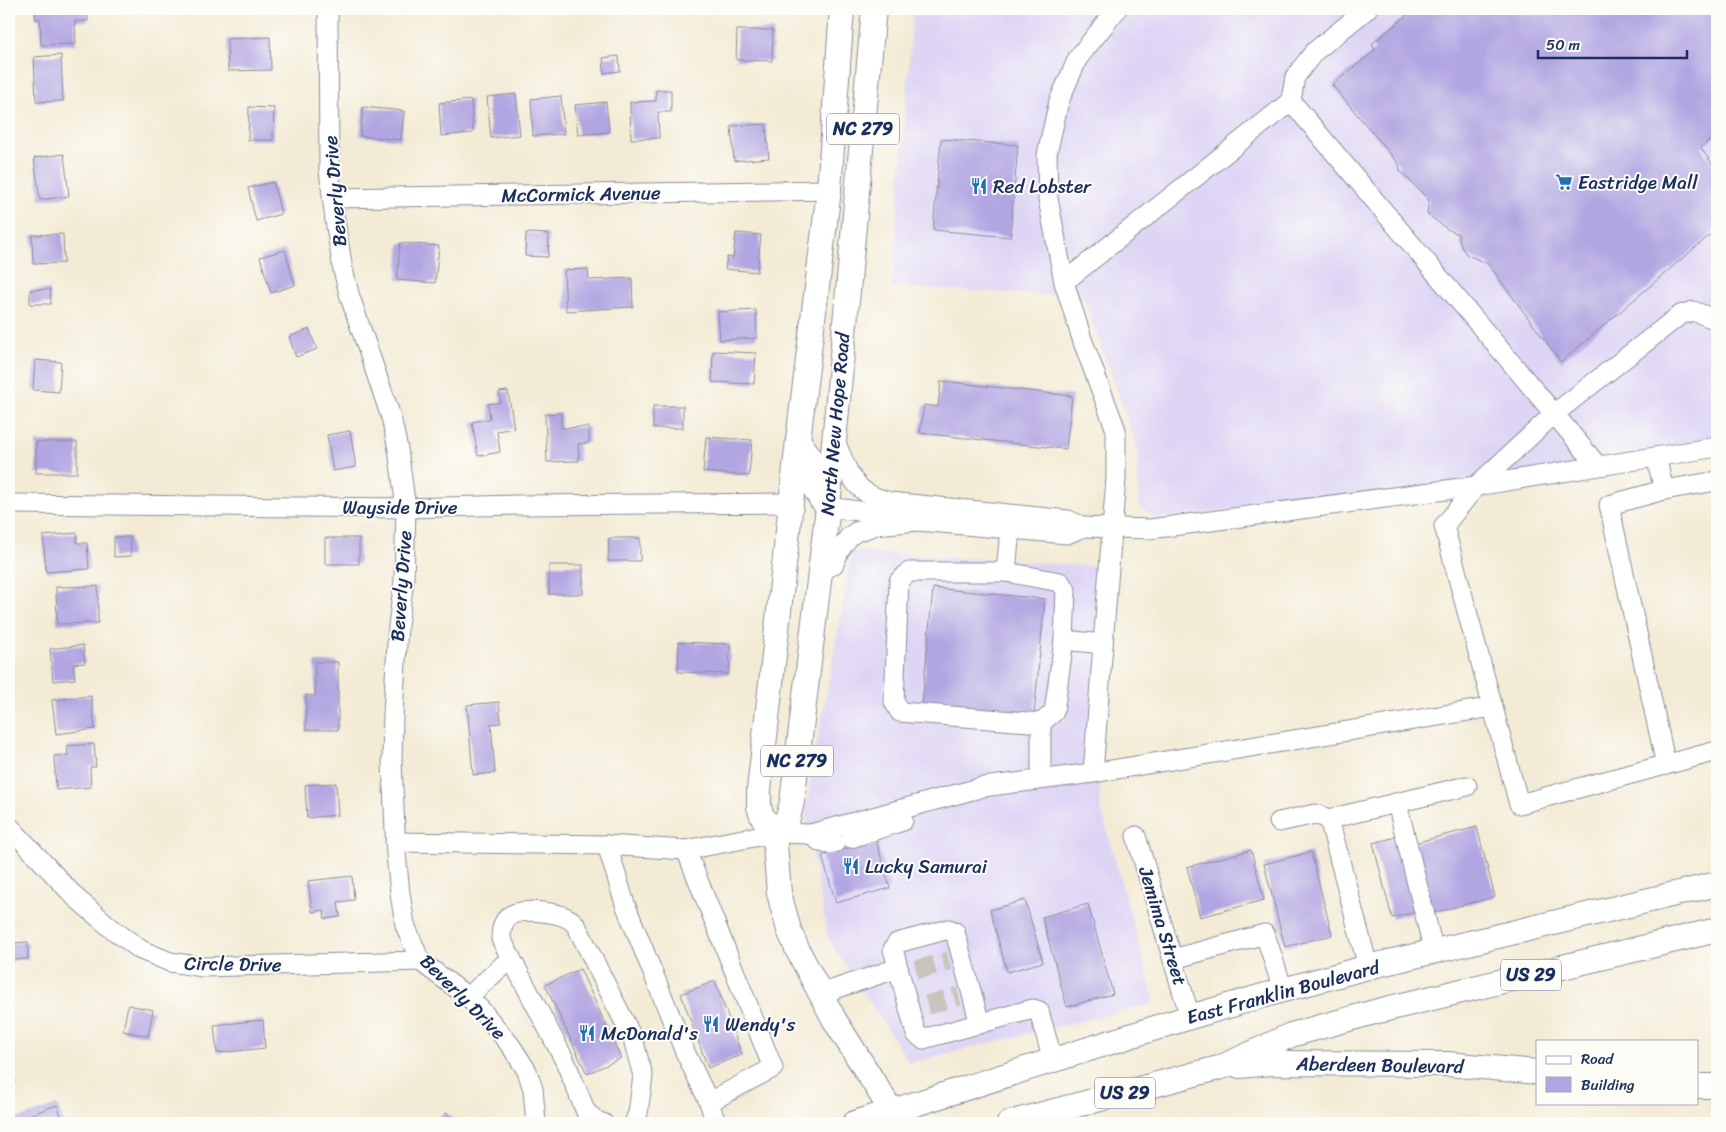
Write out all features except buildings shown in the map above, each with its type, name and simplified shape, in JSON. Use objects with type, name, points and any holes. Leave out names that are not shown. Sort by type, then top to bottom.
[{"type":"main road","name":"North New Hope Road","points":[[842,9],[829,190],[798,440],[758,807],[774,833],[780,893],[789,930],[798,952],[820,994],[895,1118]]},
{"type":"main road","name":"North New Hope Road","points":[[774,833],[783,824],[791,811],[828,507],[875,9]]},
{"type":"main road","points":[[798,440],[810,457],[815,489],[828,507]]},
{"type":"main road","points":[[1672,895],[1717,878]]},
{"type":"main road","name":"East Franklin Boulevard","points":[[855,1123],[895,1118],[1053,1061],[1190,1017],[1283,990],[1368,967],[1717,884]]},
{"type":"main road","name":"US 29","points":[[1020,1122],[1222,1068],[1291,1035],[1378,1011],[1717,930]]},
{"type":"main road","name":"Aberdeen Boulevard","points":[[1222,1068],[1271,1063],[1447,1064],[1536,1072]]},
{"type":"main road","points":[[1698,1086],[1717,1086]]},
{"type":"street","name":"Beverly Drive","points":[[328,9],[329,170],[343,270],[390,416],[398,449],[406,508],[404,580],[398,626],[392,762],[395,842],[405,925],[420,961],[468,997],[512,1046],[527,1071],[533,1089],[536,1123]]},
{"type":"street","points":[[1064,282],[1291,101],[1295,77],[1314,52],[1367,9]]},
{"type":"street","points":[[1093,773],[1116,478],[1116,430],[1083,342],[1064,282],[1048,199],[1047,154],[1059,101],[1078,58],[1112,12]]},
{"type":"street","points":[[1291,101],[1598,466]]},
{"type":"street","name":"McCormick Avenue","points":[[333,198],[829,190]]},
{"type":"street","points":[[1717,320],[1693,311],[1680,314],[1554,414],[1476,486],[1444,526],[1519,804],[1717,751]]},
{"type":"street","points":[[834,438],[856,484],[873,497],[907,505],[1068,520],[1084,527]]},
{"type":"street","points":[[819,573],[834,564],[843,544],[849,537],[856,532],[876,525],[918,521],[1067,534],[1084,527],[1150,529],[1476,486],[1717,447]]},
{"type":"street","points":[[1656,457],[1664,490]]},
{"type":"street","points":[[1666,765],[1609,505],[1664,490],[1717,481]]},
{"type":"street","name":"Wayside Drive","points":[[9,504],[406,508],[517,505],[791,503]]},
{"type":"street","points":[[828,507],[911,518],[918,521]]},
{"type":"street","points":[[1006,572],[1010,529]]},
{"type":"street","points":[[909,572],[1006,572],[1060,582],[1066,590],[1064,640],[1054,712],[1041,723],[900,712],[894,702],[899,581],[909,572]]},
{"type":"street","points":[[1064,640],[1103,644]]},
{"type":"street","points":[[811,834],[820,843],[827,845],[901,815],[983,786],[1093,773],[1493,707]]},
{"type":"street","points":[[1041,723],[1041,779]]},
{"type":"street","points":[[1279,822],[1315,814],[1329,819],[1467,786]]},
{"type":"street","points":[[1397,803],[1434,952]]},
{"type":"street","points":[[395,842],[607,845],[686,850],[774,833],[811,834],[901,815]]},
{"type":"street","points":[[1329,819],[1368,967]]},
{"type":"street","name":"Circle Drive","points":[[9,826],[75,897],[111,928],[141,950],[170,962],[203,967],[420,961]]},
{"type":"street","name":"Jemima Street","points":[[1136,836],[1190,1017]]},
{"type":"street","points":[[607,845],[625,904],[709,1102],[716,1123]]},
{"type":"street","points":[[686,850],[772,1068],[709,1102]]},
{"type":"street","points":[[602,1123],[586,1112],[565,1061],[501,939],[502,928],[510,915],[522,912],[548,912],[570,919],[578,927],[633,1039],[642,1076],[638,1113],[634,1123]]},
{"type":"street","points":[[980,1024],[966,994],[956,959],[955,932],[949,929],[897,943],[893,949],[918,1007],[916,1034],[923,1039],[980,1024],[1033,1009],[1039,1011],[1053,1061]]},
{"type":"street","points":[[1173,958],[1265,934],[1283,990]]},
{"type":"street","points":[[468,997],[511,958]]},
{"type":"street","points":[[820,994],[904,971]]},
{"type":"shaded area","points":[[913,9],[1717,9],[1717,449],[1156,519],[1138,505],[1137,446],[1083,297],[892,287]]},
{"type":"shaded area","points":[[852,551],[1096,566],[1100,805],[1155,1003],[909,1063],[828,938],[805,812]]},
{"type":"tunnel","points":[[916,970],[949,961]]},
{"type":"tunnel","points":[[927,1005],[959,996]]},
{"type":"place","name":"Eastridge Mall","points":[[1564,182]]},
{"type":"place","name":"Red Lobster","points":[[979,186]]},
{"type":"place","name":"Lucky Samurai","points":[[851,866]]},
{"type":"place","name":"Wendy's","points":[[711,1024]]},
{"type":"place","name":"McDonald's","points":[[587,1033]]}]
